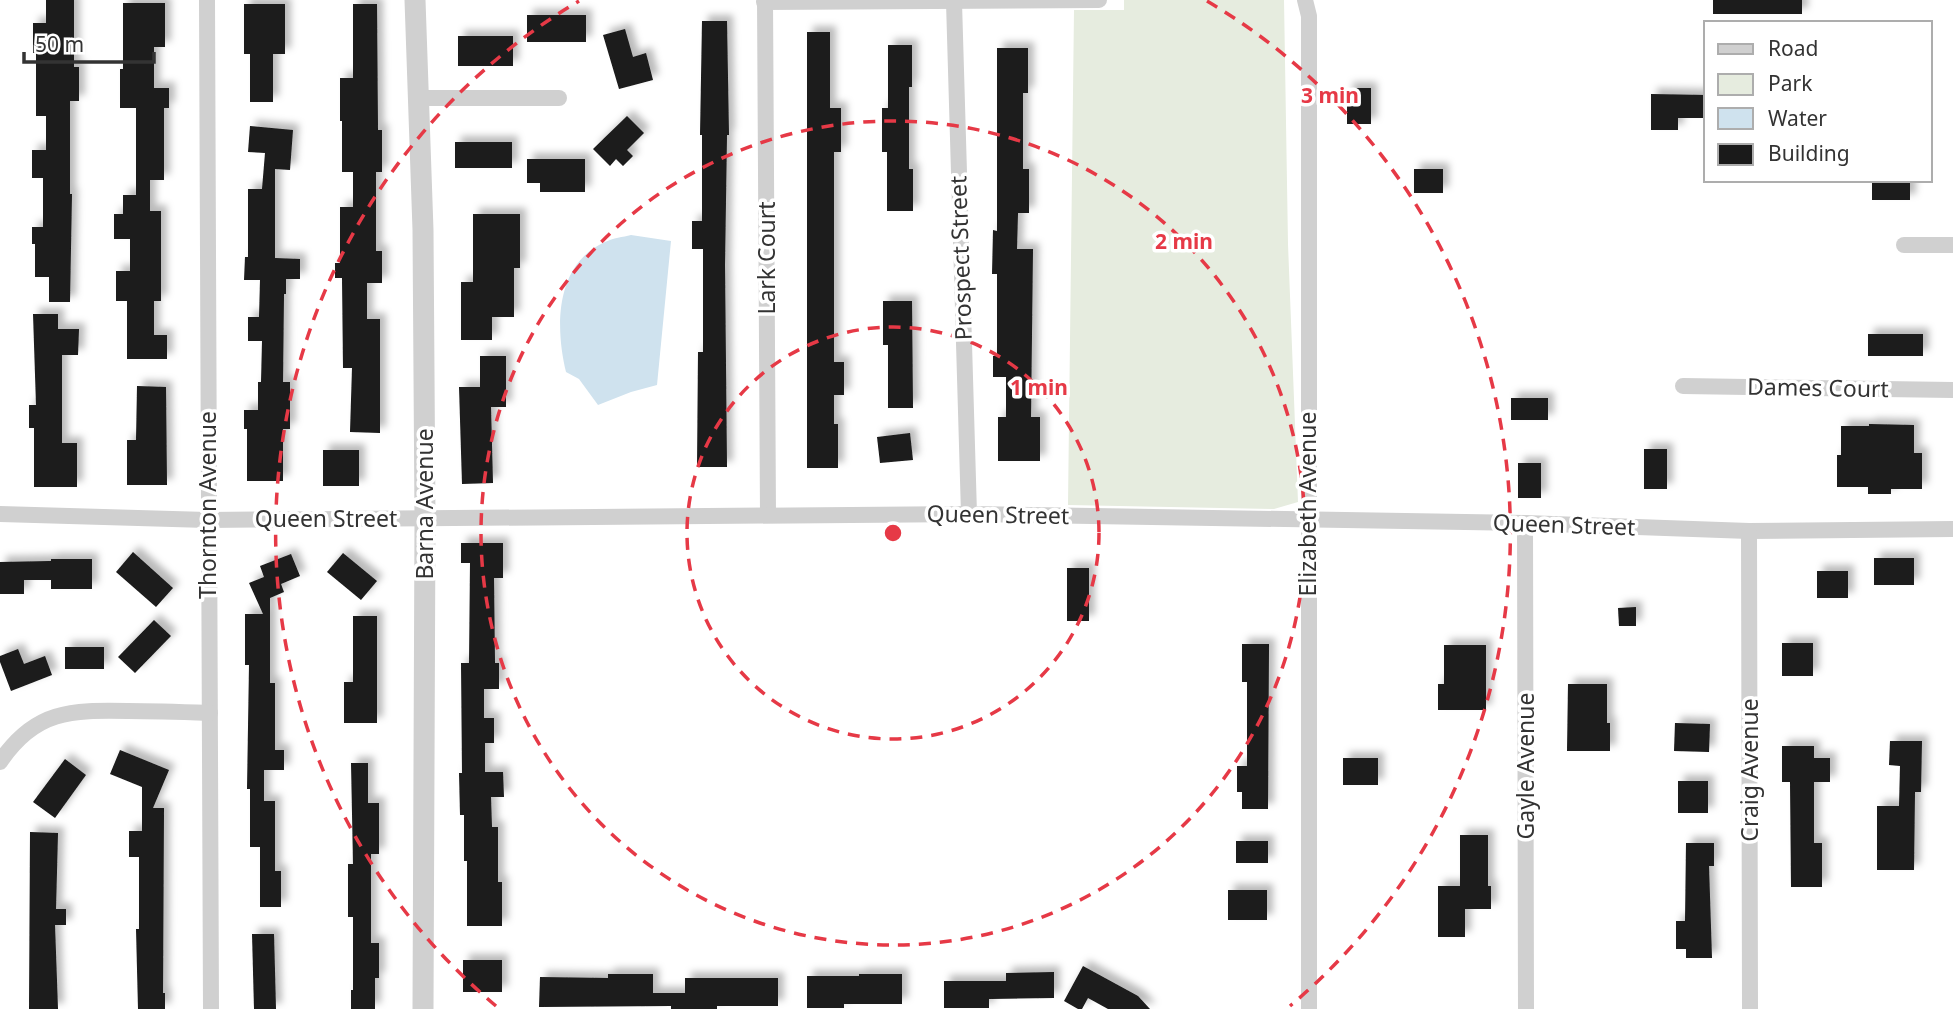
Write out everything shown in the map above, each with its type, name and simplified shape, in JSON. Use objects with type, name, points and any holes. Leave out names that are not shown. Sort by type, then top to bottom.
[{"type":"street","name":"Thornton Avenue","points":[[207,0],[211,1009]]},
{"type":"street","name":"Barna Avenue","points":[[415,0],[423,230],[425,519],[422,1009]]},
{"type":"street","points":[[765,1],[1099,0]]},
{"type":"street","name":"Elizabeth Avenue","points":[[1305,0],[1308,16],[1309,1009]]},
{"type":"street","name":"Lark Court","points":[[765,1],[768,515]]},
{"type":"street","name":"Prospect Street","points":[[954,2],[969,514]]},
{"type":"street","points":[[418,98],[559,98]]},
{"type":"street","points":[[1904,245],[1953,245]]},
{"type":"street","name":"Dames Court","points":[[1684,386],[1953,390]]},
{"type":"street","name":"Queen Street","points":[[0,514],[207,520],[969,514],[1525,523],[1749,531],[1953,529]]},
{"type":"street","name":"Gayle Avenue","points":[[1525,523],[1526,1009]]},
{"type":"street","name":"Craig Avenue","points":[[1749,531],[1750,1009]]},
{"type":"street","points":[[0,762],[16,740],[27,731],[48,718],[61,714],[90,710],[210,713]]},
{"type":"green space","points":[[1124,0],[1284,0],[1288,244],[1298,502],[1274,509],[1068,505],[1074,10],[1124,10]]},
{"type":"water","points":[[631,235],[671,241],[657,385],[598,405],[579,379],[566,372],[560,336],[563,298],[576,265],[589,252],[608,241]]},
{"type":"building","points":[[46,0],[74,0],[74,67],[79,67],[79,101],[70,101],[70,302],[49,302],[49,277],[35,277],[35,244],[32,244],[32,227],[43,227],[43,178],[32,178],[32,150],[46,150],[46,116],[36,116],[33,23],[46,23]]},
{"type":"building","points":[[1713,0],[1802,0],[1802,14],[1713,14]]},
{"type":"building","points":[[123,3],[165,3],[165,47],[154,47],[154,88],[169,88],[169,108],[164,108],[164,180],[150,180],[150,211],[161,211],[161,301],[154,301],[154,335],[167,335],[167,359],[127,359],[127,301],[116,301],[116,271],[130,271],[130,239],[114,239],[114,214],[123,214],[123,195],[136,195],[136,108],[120,108]]},
{"type":"building","points":[[244,4],[285,4],[285,54],[273,54],[273,102],[250,102],[250,54],[244,54]]},
{"type":"building","points":[[353,4],[377,4],[378,130],[382,130],[382,172],[376,172],[376,251],[382,251],[382,283],[367,283],[367,319],[380,319],[380,433],[350,432],[352,368],[343,368],[342,278],[335,278],[335,263],[340,263],[340,207],[353,207],[353,172],[342,172],[340,78],[353,78]]},
{"type":"building","points":[[527,15],[586,15],[586,42],[527,42]]},
{"type":"building","points":[[702,21],[727,21],[727,467],[697,467],[698,352],[703,352],[703,249],[692,249],[692,221],[702,221]]},
{"type":"building","points":[[625,29],[633,57],[646,53],[653,80],[619,89],[603,35]]},
{"type":"building","points":[[807,32],[830,32],[830,108],[841,108],[841,152],[834,152],[834,362],[844,362],[844,395],[834,395],[834,424],[838,424],[838,468],[807,468]]},
{"type":"building","points":[[458,36],[513,36],[513,66],[458,66]]},
{"type":"building","points":[[888,45],[912,45],[909,169],[913,169],[913,211],[887,211],[887,152],[882,152],[882,108],[888,108]]},
{"type":"building","points":[[997,48],[1028,48],[1028,93],[1023,93],[1023,169],[1029,169],[1029,213],[1018,213],[1017,249],[1033,249],[1031,417],[1040,417],[1040,461],[998,461],[998,417],[1006,417],[1006,377],[993,377],[993,356],[997,356],[997,274],[992,274],[993,230],[997,231]]},
{"type":"building","points":[[1347,88],[1371,88],[1371,124],[1347,124]]},
{"type":"building","points":[[1651,94],[1704,95],[1704,118],[1678,118],[1678,130],[1651,130]]},
{"type":"building","points":[[627,116],[644,133],[627,150],[633,156],[623,166],[616,159],[610,166],[593,149]]},
{"type":"building","points":[[250,126],[293,130],[290,170],[275,169],[275,258],[300,259],[300,279],[286,279],[284,294],[283,382],[290,382],[290,429],[283,429],[283,481],[247,481],[247,429],[244,429],[244,410],[258,410],[262,341],[248,341],[248,317],[259,317],[260,280],[244,280],[245,257],[248,257],[248,189],[262,189],[265,153],[248,152]]},
{"type":"building","points":[[455,142],[512,142],[512,168],[455,168]]},
{"type":"building","points":[[527,159],[585,159],[585,192],[540,192],[540,183],[527,183]]},
{"type":"building","points":[[1414,169],[1443,169],[1443,193],[1414,193]]},
{"type":"building","points":[[1872,182],[1910,182],[1910,200],[1872,200]]},
{"type":"building","points":[[473,214],[520,214],[520,268],[514,268],[514,317],[492,317],[492,340],[461,340],[461,282],[473,282]]},
{"type":"building","points":[[883,301],[912,301],[913,408],[888,408],[888,345],[883,345]]},
{"type":"building","points":[[33,314],[58,314],[58,329],[79,329],[78,355],[62,355],[62,443],[77,443],[77,487],[34,487],[34,428],[29,428],[29,405],[36,405]]},
{"type":"building","points":[[1868,334],[1923,334],[1923,356],[1868,356]]},
{"type":"building","points":[[480,356],[506,356],[506,407],[491,407],[493,483],[462,484],[459,387],[480,387]]},
{"type":"building","points":[[137,386],[166,387],[167,485],[127,485],[127,440],[136,440]]},
{"type":"building","points":[[1511,398],[1548,398],[1548,420],[1511,420]]},
{"type":"building","points":[[1914,425],[1914,453],[1922,453],[1922,489],[1891,489],[1891,494],[1868,494],[1868,487],[1837,487],[1841,426]]},
{"type":"building","points":[[910,433],[913,460],[880,463],[877,437]]},
{"type":"building","points":[[1644,449],[1667,449],[1667,489],[1644,489]]},
{"type":"building","points":[[323,450],[359,450],[359,486],[323,486]]},
{"type":"building","points":[[1518,463],[1541,463],[1541,498],[1518,498]]},
{"type":"building","points":[[461,543],[503,543],[503,578],[494,578],[495,663],[499,663],[499,689],[484,689],[484,718],[494,718],[494,743],[485,743],[485,772],[503,772],[504,797],[491,797],[492,827],[498,827],[498,882],[502,882],[502,926],[467,926],[467,861],[464,861],[464,815],[460,815],[459,773],[462,773],[461,663],[469,663],[470,563],[461,563]]},
{"type":"building","points":[[133,552],[173,588],[156,607],[116,572]]},
{"type":"building","points":[[343,553],[377,581],[361,600],[327,572]]},
{"type":"building","points":[[291,554],[300,576],[281,584],[284,592],[270,598],[270,683],[275,683],[275,750],[284,750],[284,770],[264,770],[264,801],[275,801],[275,871],[281,871],[281,907],[260,907],[260,847],[250,847],[250,789],[247,789],[249,665],[245,665],[245,614],[263,614],[249,583],[264,577],[260,566]]},
{"type":"building","points":[[1874,558],[1914,558],[1914,585],[1874,585]]},
{"type":"building","points":[[92,559],[92,589],[51,589],[51,580],[24,580],[24,594],[0,594],[0,562]]},
{"type":"building","points":[[1067,568],[1089,568],[1089,621],[1067,621]]},
{"type":"building","points":[[1817,571],[1848,571],[1848,598],[1817,598]]},
{"type":"building","points":[[1636,607],[1636,626],[1619,626],[1618,608]]},
{"type":"building","points":[[353,616],[377,616],[377,723],[344,723],[344,682],[353,682]]},
{"type":"building","points":[[154,620],[171,636],[135,673],[118,657]]},
{"type":"building","points":[[1782,643],[1813,643],[1813,676],[1782,676]]},
{"type":"building","points":[[1242,644],[1269,644],[1268,809],[1242,809],[1242,792],[1237,792],[1237,766],[1247,766],[1247,682],[1242,682]]},
{"type":"building","points":[[1444,645],[1486,645],[1486,710],[1438,710],[1438,684],[1444,684]]},
{"type":"building","points":[[65,647],[104,647],[104,669],[65,669]]},
{"type":"building","points":[[18,649],[24,664],[45,656],[52,675],[11,691],[0,656]]},
{"type":"building","points":[[1568,684],[1607,684],[1610,751],[1567,751]]},
{"type":"building","points":[[1675,723],[1710,724],[1709,752],[1674,751]]},
{"type":"building","points":[[1890,741],[1922,741],[1921,792],[1915,792],[1914,870],[1877,870],[1877,806],[1899,806],[1900,766],[1889,765]]},
{"type":"building","points":[[1782,746],[1814,746],[1814,758],[1830,758],[1830,782],[1814,782],[1814,843],[1822,843],[1822,887],[1791,887],[1790,782],[1782,782]]},
{"type":"building","points":[[120,750],[169,770],[153,808],[164,808],[165,1009],[138,1009],[136,929],[139,929],[139,857],[129,857],[129,831],[142,831],[142,787],[110,774]]},
{"type":"building","points":[[1343,758],[1378,758],[1378,785],[1343,785]]},
{"type":"building","points":[[65,759],[86,775],[55,818],[33,802]]},
{"type":"building","points":[[351,763],[368,763],[368,803],[379,803],[379,854],[371,854],[371,943],[379,943],[379,978],[375,978],[375,1009],[351,1009],[353,917],[348,917],[348,864],[353,864]]},
{"type":"building","points":[[1678,781],[1708,781],[1708,813],[1678,813]]},
{"type":"building","points":[[30,832],[58,833],[56,909],[66,909],[66,925],[55,925],[58,1009],[29,1009]]},
{"type":"building","points":[[1460,835],[1488,835],[1491,909],[1465,909],[1465,937],[1438,937],[1438,886],[1460,886]]},
{"type":"building","points":[[1236,841],[1268,841],[1268,863],[1236,863]]},
{"type":"building","points":[[1686,843],[1714,843],[1714,866],[1709,866],[1712,958],[1686,958],[1686,949],[1676,949],[1676,921],[1685,921]]},
{"type":"building","points":[[1228,890],[1267,890],[1267,920],[1228,920]]},
{"type":"building","points":[[252,934],[274,934],[276,1009],[254,1009]]},
{"type":"building","points":[[463,960],[502,960],[502,992],[463,992]]},
{"type":"building","points":[[1083,966],[1138,996],[1150,1009],[1108,1009],[1088,998],[1082,1009],[1078,1009],[1064,1001]]},
{"type":"building","points":[[1054,972],[1054,998],[989,999],[989,1008],[944,1008],[944,981],[1006,981],[1006,973]]},
{"type":"building","points":[[608,974],[653,974],[653,993],[685,993],[685,978],[778,978],[778,1006],[717,1006],[717,1009],[671,1009],[671,1006],[539,1007],[540,977],[608,978]]},
{"type":"building","points":[[902,974],[902,1004],[844,1004],[844,1008],[807,1008],[807,976]]}]
